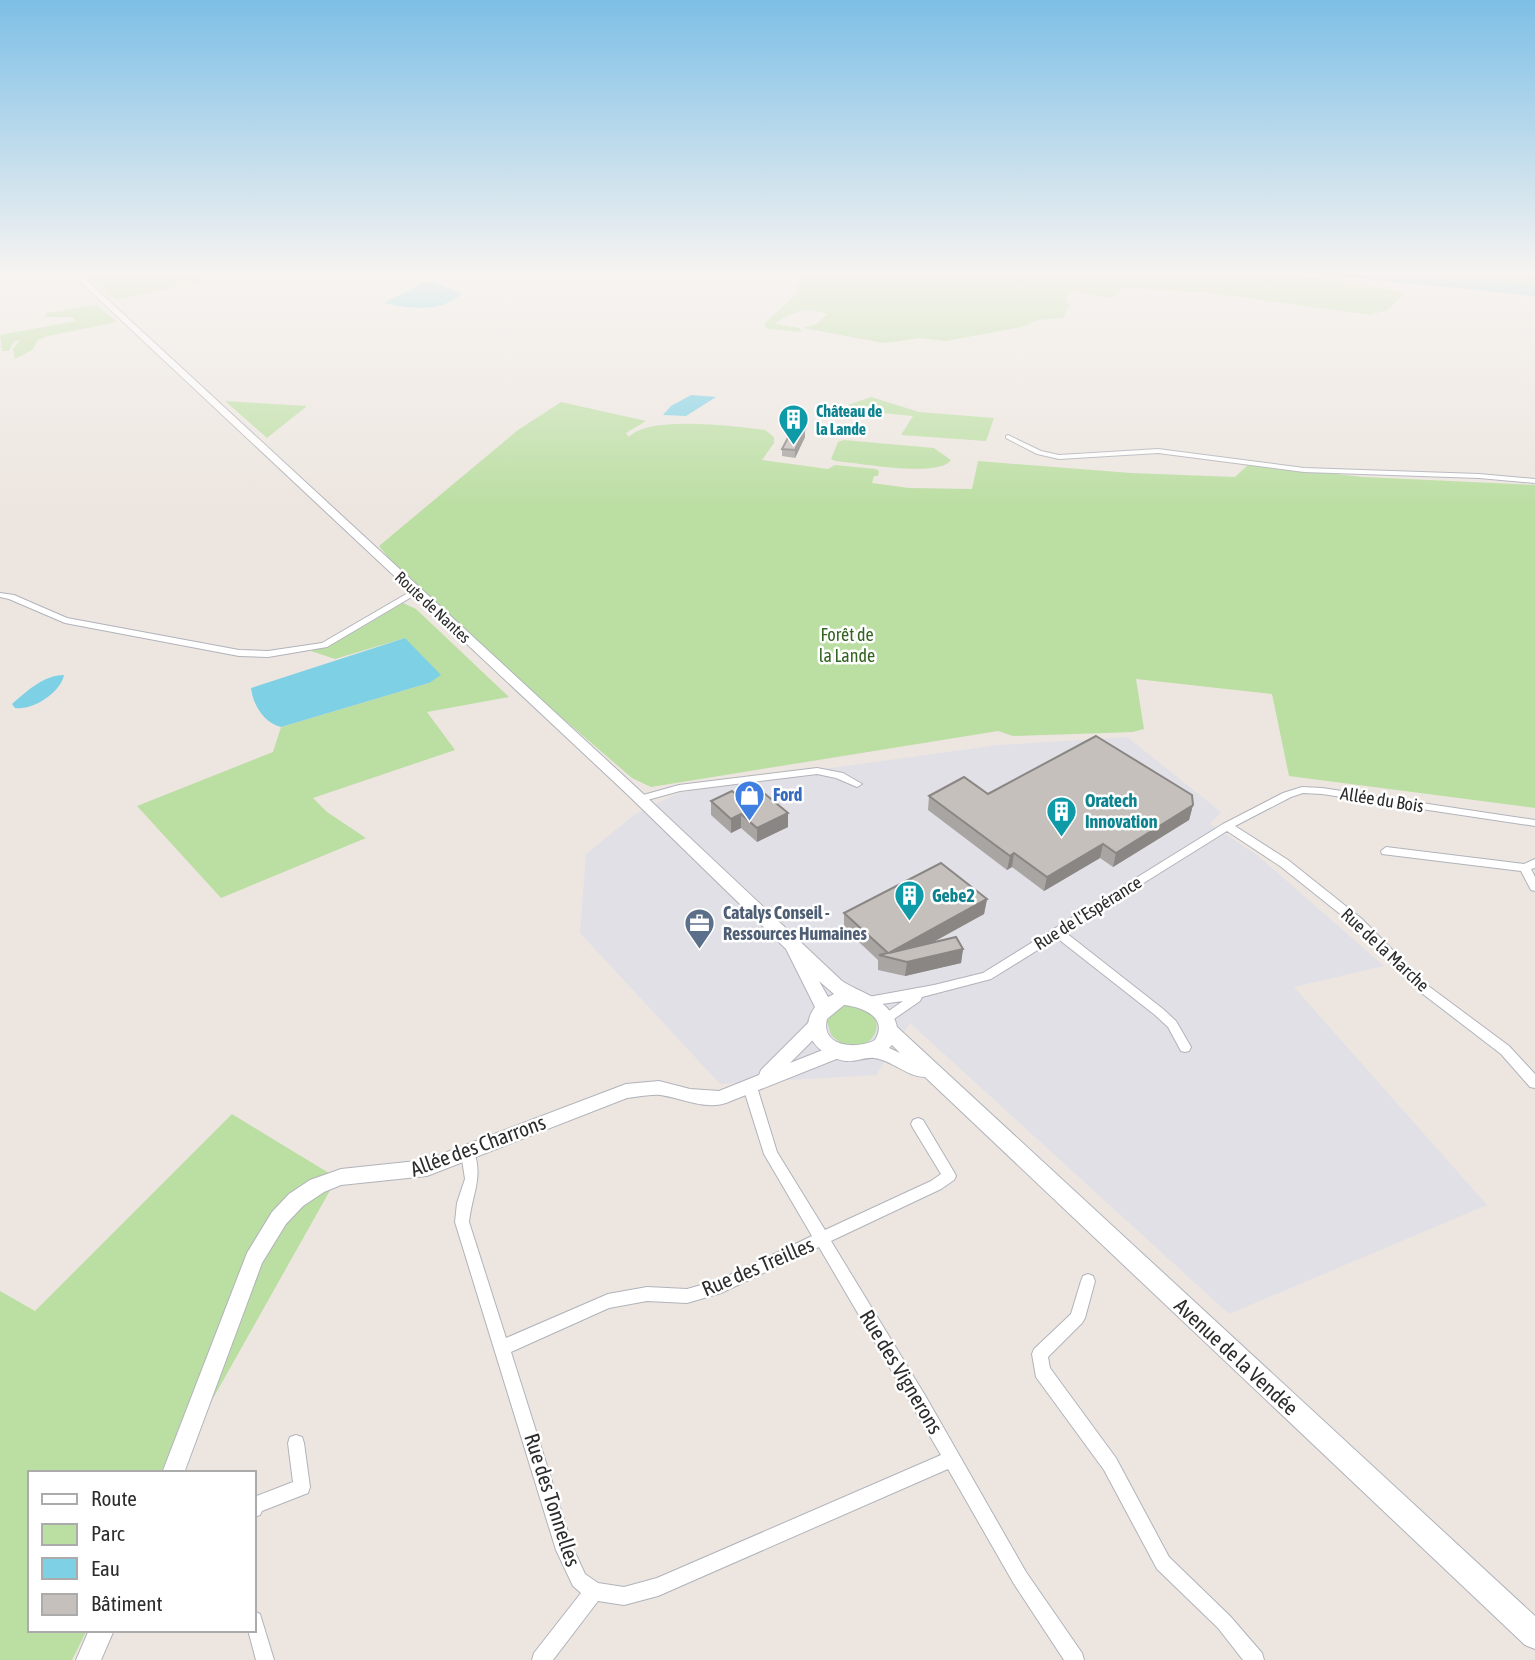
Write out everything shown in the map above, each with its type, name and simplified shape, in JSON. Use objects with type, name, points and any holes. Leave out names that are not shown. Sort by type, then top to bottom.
[{"type":"main road","name":"Route de Nantes","points":[[159,351],[640,799],[836,986],[860,999]]},
{"type":"main road","name":"Route de Nantes","points":[[790,941],[824,1007]]},
{"type":"main road","points":[[860,999],[882,1011],[888,1024],[881,1045],[862,1054],[838,1051],[822,1041],[816,1026],[824,1007],[832,1002],[860,999]]},
{"type":"main road","name":"Avenue de la Vendée","points":[[888,1024],[937,1077],[1524,1617],[1535,1635]]},
{"type":"main road","name":"Avenue de la Vendée","points":[[873,1050],[896,1057],[937,1077]]},
{"type":"street","points":[[1008,437],[1039,453],[1059,457],[1158,451],[1289,468],[1535,481]]},
{"type":"street","points":[[0,595],[65,620],[239,653],[268,654],[324,645],[416,592]]},
{"type":"street","points":[[640,799],[679,788],[817,771],[839,775],[857,784]]},
{"type":"street","name":"Allée du Bois","points":[[1232,824],[1287,795],[1312,790],[1535,823]]},
{"type":"street","name":"Rue de l'Espérance","points":[[860,999],[883,1000],[987,976],[1232,824]]},
{"type":"street","name":"Rue de la Marche","points":[[1232,824],[1359,922],[1423,988],[1505,1050],[1535,1083]]},
{"type":"street","points":[[1386,851],[1530,865],[1535,887]]},
{"type":"street","points":[[1057,932],[1160,1012],[1172,1024],[1185,1047]]},
{"type":"street","name":"Rue de l'Espérance","points":[[888,1024],[909,1000],[934,990]]},
{"type":"street","points":[[755,1084],[816,1026]]},
{"type":"street","points":[[755,1084],[838,1051]]},
{"type":"street","name":"Allée des Charrons","points":[[174,1471],[204,1397],[254,1254],[285,1211],[317,1185],[337,1178],[427,1168],[626,1091],[659,1088],[690,1096],[720,1098],[755,1084]]},
{"type":"street","name":"Rue des Vignerons","points":[[755,1084],[771,1154],[1020,1578],[1074,1660]]},
{"type":"street","name":"Rue des Treilles","points":[[502,1348],[608,1301],[647,1294],[687,1296],[702,1293],[936,1185],[949,1176],[918,1124]]},
{"type":"street","name":"Rue des Tonnelles","points":[[468,1153],[472,1179],[464,1203],[463,1222],[565,1550],[579,1580],[594,1591]]},
{"type":"street","points":[[1088,1281],[1077,1318],[1040,1354],[1042,1371],[1110,1464],[1163,1563],[1224,1622],[1255,1660]]},
{"type":"street","points":[[256,1505],[302,1487],[296,1443]]},
{"type":"street","points":[[541,1660],[594,1591],[624,1596],[658,1587],[952,1459]]},
{"type":"street","points":[[256,1626],[265,1660]]},
{"type":"street","points":[[88,1660],[101,1632]]},
{"type":"shaded area","points":[[1127,737],[1221,812],[1210,824],[1257,855],[1384,966],[1294,987],[1487,1205],[1229,1314],[910,1023],[876,1075],[720,1084],[580,933],[586,854],[634,815],[678,793],[802,772],[998,745]]},
{"type":"green space","points":[[13,351],[29,351],[15,359]]},
{"type":"green space","points":[[871,397],[919,412],[994,418],[986,441],[901,435],[913,416],[862,411],[848,405]]},
{"type":"green space","points":[[225,401],[307,406],[267,438]]},
{"type":"green space","name":"Forêt de la Lande","points":[[561,402],[646,421],[626,433],[629,437],[639,430],[673,424],[765,430],[774,437],[774,443],[762,460],[828,469],[835,465],[876,469],[879,471],[878,476],[874,476],[872,483],[909,488],[972,489],[978,461],[1131,473],[1235,477],[1248,465],[1364,477],[1535,485],[1535,808],[1289,776],[1272,694],[1136,679],[1144,729],[1133,732],[1013,736],[998,731],[651,787],[632,778],[416,592],[379,546],[518,430]]},
{"type":"green space","points":[[844,440],[934,448],[951,460],[944,465],[915,469],[831,459],[838,442]]},
{"type":"green space","points":[[403,603],[416,609],[509,697],[427,712],[455,750],[313,798],[327,812],[366,838],[221,898],[137,806],[273,752],[281,727],[429,683],[405,638],[335,659],[311,651],[335,643]]},
{"type":"green space","points":[[845,1006],[863,1008],[873,1015],[877,1024],[875,1034],[868,1042],[858,1046],[845,1045],[831,1035],[827,1021],[836,1010]]},
{"type":"green space","points":[[232,1114],[337,1178],[172,1471],[28,1471],[28,1632],[86,1632],[72,1660],[0,1660],[0,1291],[35,1311]]},
{"type":"water","points":[[691,395],[716,397],[686,416],[663,415],[671,406]]},
{"type":"water","points":[[405,638],[441,675],[429,683],[281,727],[269,722],[254,701],[251,688]]},
{"type":"water","points":[[64,675],[58,688],[38,703],[22,708],[15,708],[12,704],[43,681]]},
{"type":"building","points":[[793,428],[805,429],[795,450],[782,449]]},
{"type":"building","name":"Oratech Innovation","points":[[1096,736],[1192,795],[1193,805],[1116,853],[1103,844],[1047,877],[1014,853],[1010,856],[929,796],[964,777],[988,794]]},
{"type":"building","points":[[732,791],[746,803],[765,794],[788,813],[757,828],[741,814],[731,819],[711,801]]},
{"type":"building","name":"Gebe2","points":[[941,863],[987,899],[889,953],[956,937],[963,949],[907,962],[879,955],[888,953],[844,913]]},
{"type":"place","name":"Château de la Lande","points":[[793,447]]},
{"type":"place","name":"Ford","points":[[750,822]]},
{"type":"place","name":"Oratech Innovation","points":[[1062,838]]},
{"type":"place","name":"Gebe2","points":[[909,923]]},
{"type":"place","name":"Catalys Conseil - Ressources Humaines","points":[[700,950]]}]
